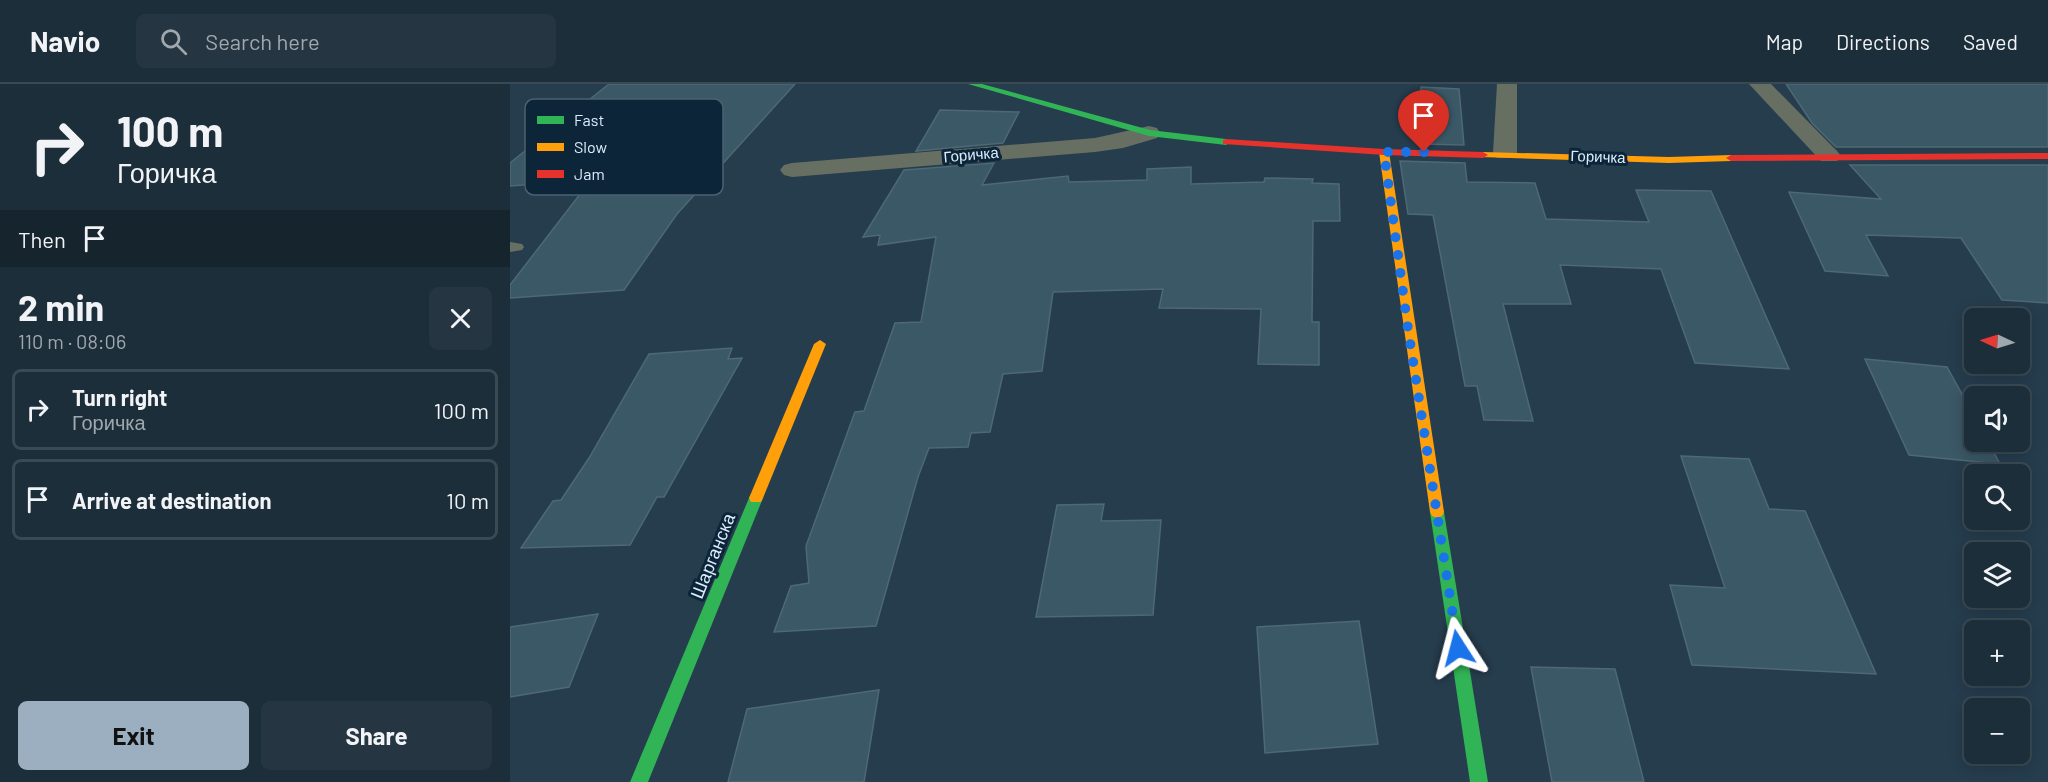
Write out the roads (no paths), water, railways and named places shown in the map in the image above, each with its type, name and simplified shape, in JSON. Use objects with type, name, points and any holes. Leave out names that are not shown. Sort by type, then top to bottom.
[{"type":"street","name":"Горичка","points":[[972,84],[1149,133],[1209,141],[1384,152],[1504,153],[1669,160],[1829,156],[2048,156]]},
{"type":"street","points":[[1504,153],[1507,84]]},
{"type":"street","points":[[1759,84],[1829,156]]},
{"type":"street","name":"Горичка","points":[[792,170],[1095,145],[1123,141],[1149,133]]},
{"type":"street","points":[[1384,152],[1408,329],[1479,782]]},
{"type":"street","name":"Шарганска","points":[[639,782],[820,344]]}]
